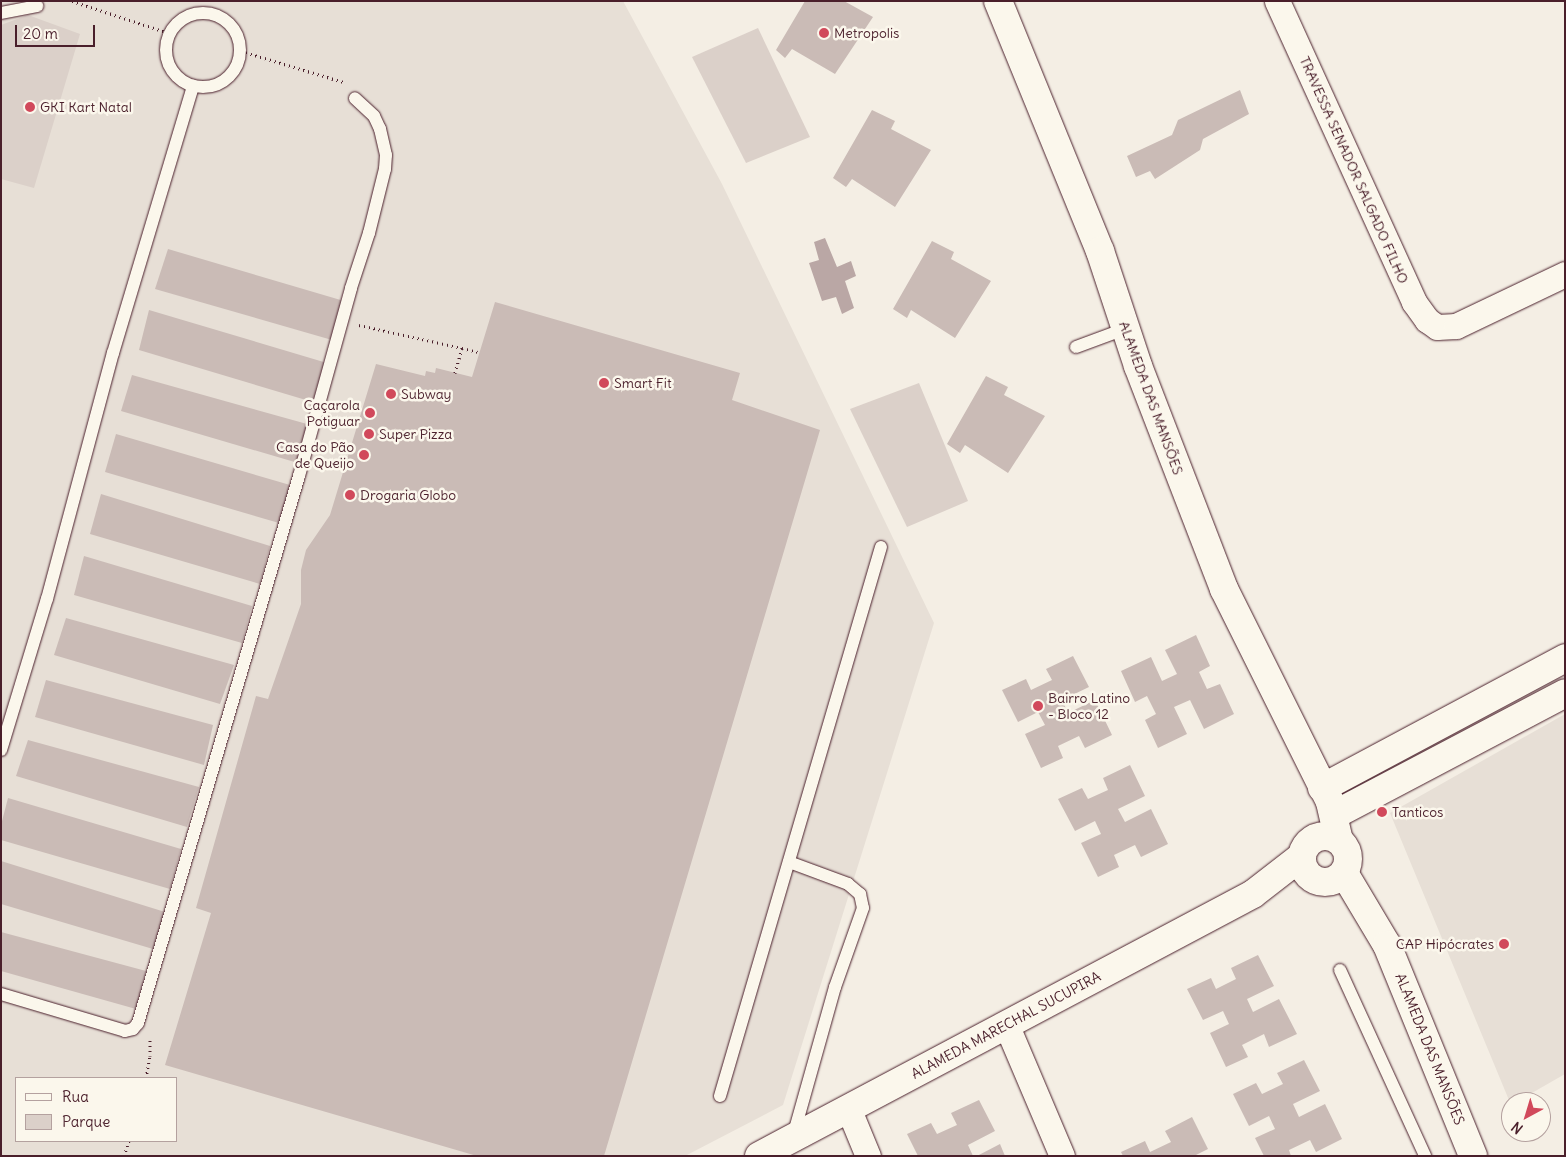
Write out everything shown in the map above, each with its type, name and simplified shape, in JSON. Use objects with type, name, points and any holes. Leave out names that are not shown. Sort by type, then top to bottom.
[{"type":"street","name":"ALAMEDA DAS MANSÕES","points":[[998,1],[1100,251],[1126,329],[1224,589],[1322,788],[1324,855],[1370,916],[1387,944],[1473,1156]]},
{"type":"street","name":"TRAVESSA SENADOR SALGADO FILHO","points":[[1277,1],[1414,302],[1426,320],[1442,328],[1461,323],[1565,274]]},
{"type":"street","points":[[1322,788],[1565,658]]},
{"type":"street","name":"ALAMEDA MARECHAL SUCUPIRA","points":[[758,1156],[849,1110],[1006,1024],[1324,855],[1565,693]]},
{"type":"street","points":[[1006,1024],[1062,1156]]},
{"type":"street","points":[[849,1110],[868,1156]]},
{"type":"lane","points":[[1,14],[36,6]]},
{"type":"lane","points":[[211,7],[233,26],[239,38],[240,57],[238,66],[225,81],[210,87],[193,86],[178,78],[168,63],[166,42],[176,23],[186,16],[211,7]]},
{"type":"lane","points":[[1,750],[47,599],[113,353],[193,86]]},
{"type":"lane","points":[[1,994],[125,1031],[133,1029],[138,1023],[263,599],[279,536],[299,476],[349,296],[369,233],[385,169],[386,155],[380,129],[374,116],[355,98]]},
{"type":"lane","points":[[1076,347],[1126,329]]},
{"type":"lane","points":[[720,1096],[880,547]]},
{"type":"lane","points":[[789,862],[848,884],[860,894],[863,908],[835,987],[792,1139]]},
{"type":"lane","points":[[1340,970],[1425,1156]]},
{"type":"path","points":[[72,1],[170,33]]},
{"type":"path","points":[[356,325],[478,352]]},
{"type":"path","points":[[455,373],[462,348]]},
{"type":"path","points":[[146,1077],[150,1056],[149,1035]]},
{"type":"path","points":[[124,1156],[128,1142]]},
{"type":"shaded area","points":[[1,1],[623,1],[722,184],[934,623],[783,1105],[685,1156],[1,1156]]},
{"type":"shaded area","points":[[825,238],[837,267],[851,261],[856,276],[845,281],[854,308],[842,314],[836,297],[822,301],[809,263],[819,260],[814,242]]},
{"type":"shaded area","name":"CAP Hipócrates","points":[[1565,714],[1565,1074],[1534,1092],[1506,1092],[1390,813]]},
{"type":"green space","name":"GKI Kart Natal","points":[[28,15],[80,34],[34,188],[1,179],[1,25]]},
{"type":"green space","points":[[758,28],[810,137],[746,163],[692,57]]},
{"type":"green space","points":[[919,383],[968,501],[907,527],[850,409]]},
{"type":"building","name":"Metropolis","points":[[805,1],[844,1],[873,17],[835,74],[792,49],[785,58],[776,50]]},
{"type":"building","points":[[1240,90],[1249,114],[1203,139],[1200,150],[1155,179],[1150,171],[1136,177],[1127,156],[1172,135],[1178,120]]},
{"type":"building","points":[[872,110],[895,121],[891,129],[931,150],[895,207],[852,179],[846,187],[833,178]]},
{"type":"building","points":[[932,241],[954,252],[951,259],[991,281],[955,338],[911,310],[907,318],[893,309]]},
{"type":"building","points":[[168,249],[344,301],[332,340],[155,289]]},
{"type":"building","points":[[495,302],[740,373],[732,400],[820,430],[604,1156],[477,1156],[165,1065],[211,913],[196,908],[256,696],[268,699],[301,604],[301,570],[306,550],[330,515],[376,364],[425,376],[426,371],[435,373],[436,368],[472,377]]},
{"type":"building","points":[[149,310],[327,363],[316,403],[139,350]]},
{"type":"building","points":[[132,375],[307,424],[298,463],[121,411]]},
{"type":"building","points":[[986,376],[1008,387],[1004,395],[1045,416],[1008,473],[965,445],[960,453],[947,444]]},
{"type":"building","points":[[116,434],[290,485],[279,523],[105,472]]},
{"type":"building","points":[[101,494],[270,546],[260,584],[90,534]]},
{"type":"building","points":[[84,556],[252,606],[242,643],[74,595]]},
{"type":"building","points":[[66,618],[234,665],[220,704],[54,655]]},
{"type":"building","points":[[1196,635],[1210,666],[1199,672],[1207,689],[1220,684],[1234,714],[1204,729],[1190,700],[1174,707],[1187,734],[1158,748],[1145,720],[1156,714],[1147,696],[1135,702],[1121,671],[1151,657],[1162,681],[1177,674],[1165,650]]},
{"type":"building","name":"Bairro Latino - Bloco 12","points":[[1073,656],[1089,687],[1062,700],[1068,713],[1095,700],[1112,735],[1085,748],[1079,736],[1058,746],[1063,758],[1041,768],[1025,734],[1045,725],[1038,712],[1018,722],[1002,690],[1026,679],[1031,690],[1052,680],[1046,669]]},
{"type":"building","points":[[46,680],[213,725],[204,765],[35,717]]},
{"type":"building","points":[[28,740],[199,787],[187,827],[16,776]]},
{"type":"building","points":[[1130,765],[1145,796],[1118,809],[1125,822],[1151,809],[1168,844],[1141,857],[1135,845],[1114,855],[1119,867],[1098,877],[1081,843],[1101,834],[1095,821],[1075,831],[1058,799],[1082,788],[1088,799],[1108,790],[1103,778]]},
{"type":"building","points":[[8,798],[181,849],[170,889],[1,840],[1,825]]},
{"type":"building","points":[[1,861],[165,912],[153,949],[1,904]]},
{"type":"building","points":[[1,932],[146,971],[136,1009],[1,971]]},
{"type":"building","points":[[1258,955],[1274,986],[1247,999],[1253,1012],[1279,999],[1297,1034],[1269,1047],[1264,1034],[1242,1045],[1248,1057],[1226,1067],[1210,1033],[1229,1024],[1223,1011],[1203,1020],[1187,989],[1211,978],[1216,989],[1236,979],[1231,968]]},
{"type":"building","points":[[1304,1060],[1320,1091],[1293,1104],[1299,1117],[1325,1104],[1342,1139],[1316,1152],[1310,1140],[1289,1150],[1291,1156],[1264,1156],[1255,1138],[1275,1129],[1269,1116],[1249,1126],[1233,1094],[1256,1083],[1262,1094],[1283,1084],[1277,1073]]},
{"type":"building","points":[[979,1100],[995,1131],[968,1145],[973,1156],[918,1156],[907,1134],[931,1123],[937,1134],[957,1125],[951,1113]]},
{"type":"building","points":[[1192,1117],[1208,1149],[1194,1156],[1123,1156],[1121,1152],[1145,1141],[1150,1152],[1171,1142],[1165,1131]]},
{"type":"building","points":[[1000,1144],[1005,1156],[977,1156]]},
{"type":"place","name":"Metropolis","points":[[824,33]]},
{"type":"place","name":"GKI Kart Natal","points":[[30,107]]},
{"type":"place","name":"Smart Fit","points":[[604,383]]},
{"type":"place","name":"Subway","points":[[391,394]]},
{"type":"place","name":"Caçarola Potiguar","points":[[370,413]]},
{"type":"place","name":"Super Pizza","points":[[369,434]]},
{"type":"place","name":"Casa do Pão de Queijo","points":[[364,455]]},
{"type":"place","name":"Drogaria Globo","points":[[350,495]]},
{"type":"place","name":"Bairro Latino - Bloco 12","points":[[1038,706]]},
{"type":"place","name":"Tanticos","points":[[1382,812]]},
{"type":"place","name":"CAP Hipócrates","points":[[1504,944]]}]
